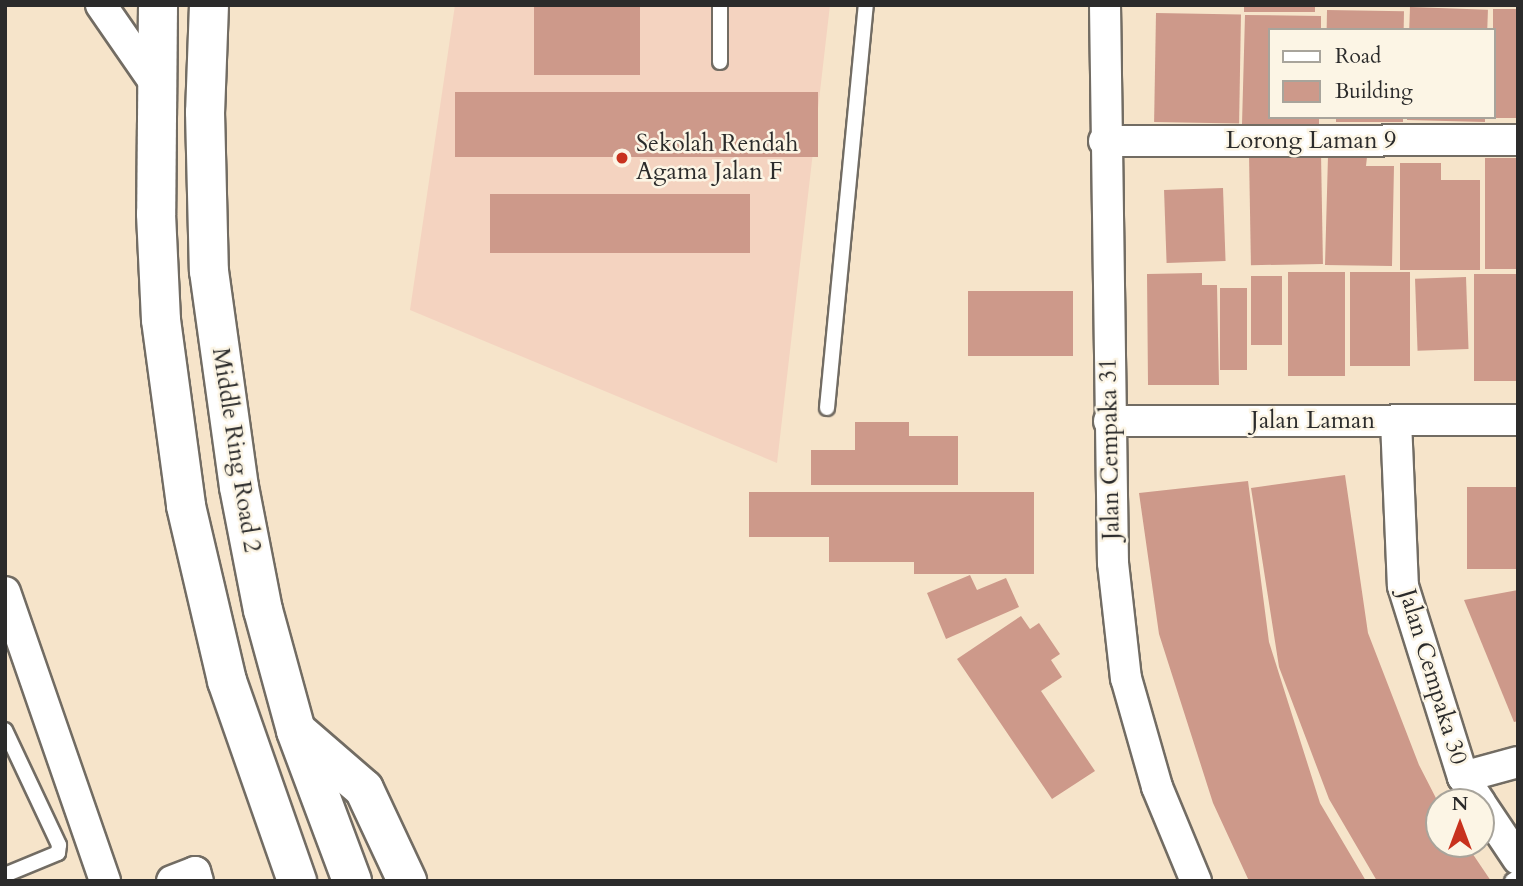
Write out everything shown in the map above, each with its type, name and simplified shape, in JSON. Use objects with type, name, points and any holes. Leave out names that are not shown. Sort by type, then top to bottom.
[{"type":"highway","points":[[158,5],[155,83],[161,320],[186,506],[227,681],[274,824],[297,881]]},
{"type":"highway","name":"Middle Ring Road 2","points":[[209,5],[205,112],[209,271],[239,487],[262,610],[296,730],[352,881]]},
{"type":"highway","points":[[296,730],[364,789],[407,881]]},
{"type":"highway","points":[[274,824],[276,881]]},
{"type":"street","points":[[101,5],[155,83]]},
{"type":"street","name":"Jalan Cempaka 31","points":[[1105,5],[1104,141],[1113,563],[1126,678],[1157,787],[1196,881]]},
{"type":"street","name":"Lorong Laman 9","points":[[1104,141],[1518,140]]},
{"type":"street","name":"Jalan Laman","points":[[1109,421],[1518,420]]},
{"type":"street","name":"Jalan Cempaka 30","points":[[1396,421],[1403,586],[1463,777],[1470,788]]},
{"type":"street","points":[[5,593],[105,881]]},
{"type":"street","points":[[1463,777],[1518,762]]},
{"type":"street","name":"Jalan Cempaka 30","points":[[1495,825],[1518,859]]},
{"type":"lane","points":[[720,5],[720,62]]},
{"type":"lane","points":[[827,408],[866,5]]},
{"type":"lane","points":[[5,730],[59,845],[58,853],[5,876]]},
{"type":"lane","points":[[1512,881],[1518,877]]},
{"type":"shaded area","name":"Sekolah Rendah Agama Jalan F","points":[[455,5],[830,5],[777,463],[410,310]]},
{"type":"building","points":[[534,5],[640,5],[640,75],[534,75]]},
{"type":"building","points":[[1244,5],[1315,5],[1315,12],[1244,12]]},
{"type":"building","points":[[1410,7],[1488,10],[1487,28],[1409,28]]},
{"type":"building","points":[[1493,9],[1518,9],[1518,118],[1495,118]]},
{"type":"building","points":[[1327,10],[1404,11],[1404,28],[1327,28]]},
{"type":"building","points":[[1156,13],[1241,14],[1239,123],[1154,122]]},
{"type":"building","points":[[1245,15],[1321,16],[1321,28],[1268,28],[1268,119],[1319,119],[1319,126],[1242,124]]},
{"type":"building","points":[[455,92],[818,92],[818,157],[455,157]]},
{"type":"building","points":[[1336,119],[1403,119],[1403,122],[1336,122]]},
{"type":"building","points":[[1485,119],[1485,122],[1407,120]]},
{"type":"building","points":[[1321,153],[1323,264],[1251,265],[1249,154]]},
{"type":"building","points":[[1328,156],[1367,157],[1366,166],[1394,166],[1392,266],[1325,265]]},
{"type":"building","points":[[1485,158],[1518,158],[1518,269],[1485,269]]},
{"type":"building","points":[[1400,163],[1441,163],[1441,180],[1480,180],[1480,270],[1400,270]]},
{"type":"building","points":[[1223,188],[1226,261],[1167,263],[1164,190]]},
{"type":"building","points":[[490,194],[750,194],[750,253],[490,253]]},
{"type":"building","points":[[1288,272],[1345,272],[1345,376],[1288,376]]},
{"type":"building","points":[[1350,272],[1410,272],[1410,366],[1350,366]]},
{"type":"building","points":[[1202,273],[1202,285],[1217,285],[1219,385],[1148,385],[1147,274]]},
{"type":"building","points":[[1474,274],[1518,274],[1518,381],[1474,381]]},
{"type":"building","points":[[1251,276],[1282,276],[1282,345],[1251,345]]},
{"type":"building","points":[[1466,277],[1469,349],[1418,351],[1415,279]]},
{"type":"building","points":[[1220,288],[1247,288],[1247,370],[1220,370]]},
{"type":"building","points":[[968,291],[1073,291],[1073,356],[968,356]]},
{"type":"building","points":[[855,422],[909,422],[909,436],[958,436],[958,485],[811,485],[811,450],[855,450]]},
{"type":"building","points":[[1345,475],[1368,633],[1419,765],[1431,788],[1425,788],[1425,858],[1475,858],[1491,881],[1377,881],[1329,799],[1279,667],[1251,488]]},
{"type":"building","points":[[1248,481],[1269,642],[1320,803],[1366,881],[1249,881],[1213,803],[1159,634],[1139,493]]},
{"type":"building","points":[[1467,487],[1518,487],[1518,569],[1467,569]]},
{"type":"building","points":[[749,492],[1034,492],[1034,574],[914,574],[914,562],[829,562],[829,537],[749,537]]},
{"type":"building","points":[[970,575],[977,590],[1006,578],[1019,607],[946,639],[927,593]]},
{"type":"building","points":[[1518,590],[1518,721],[1514,722],[1464,600]]},
{"type":"building","points":[[1021,616],[1030,629],[1039,623],[1060,654],[1051,660],[1062,677],[1041,691],[1095,771],[1052,799],[957,659]]},
{"type":"place","name":"Sekolah Rendah Agama Jalan F","points":[[622,158]]}]
